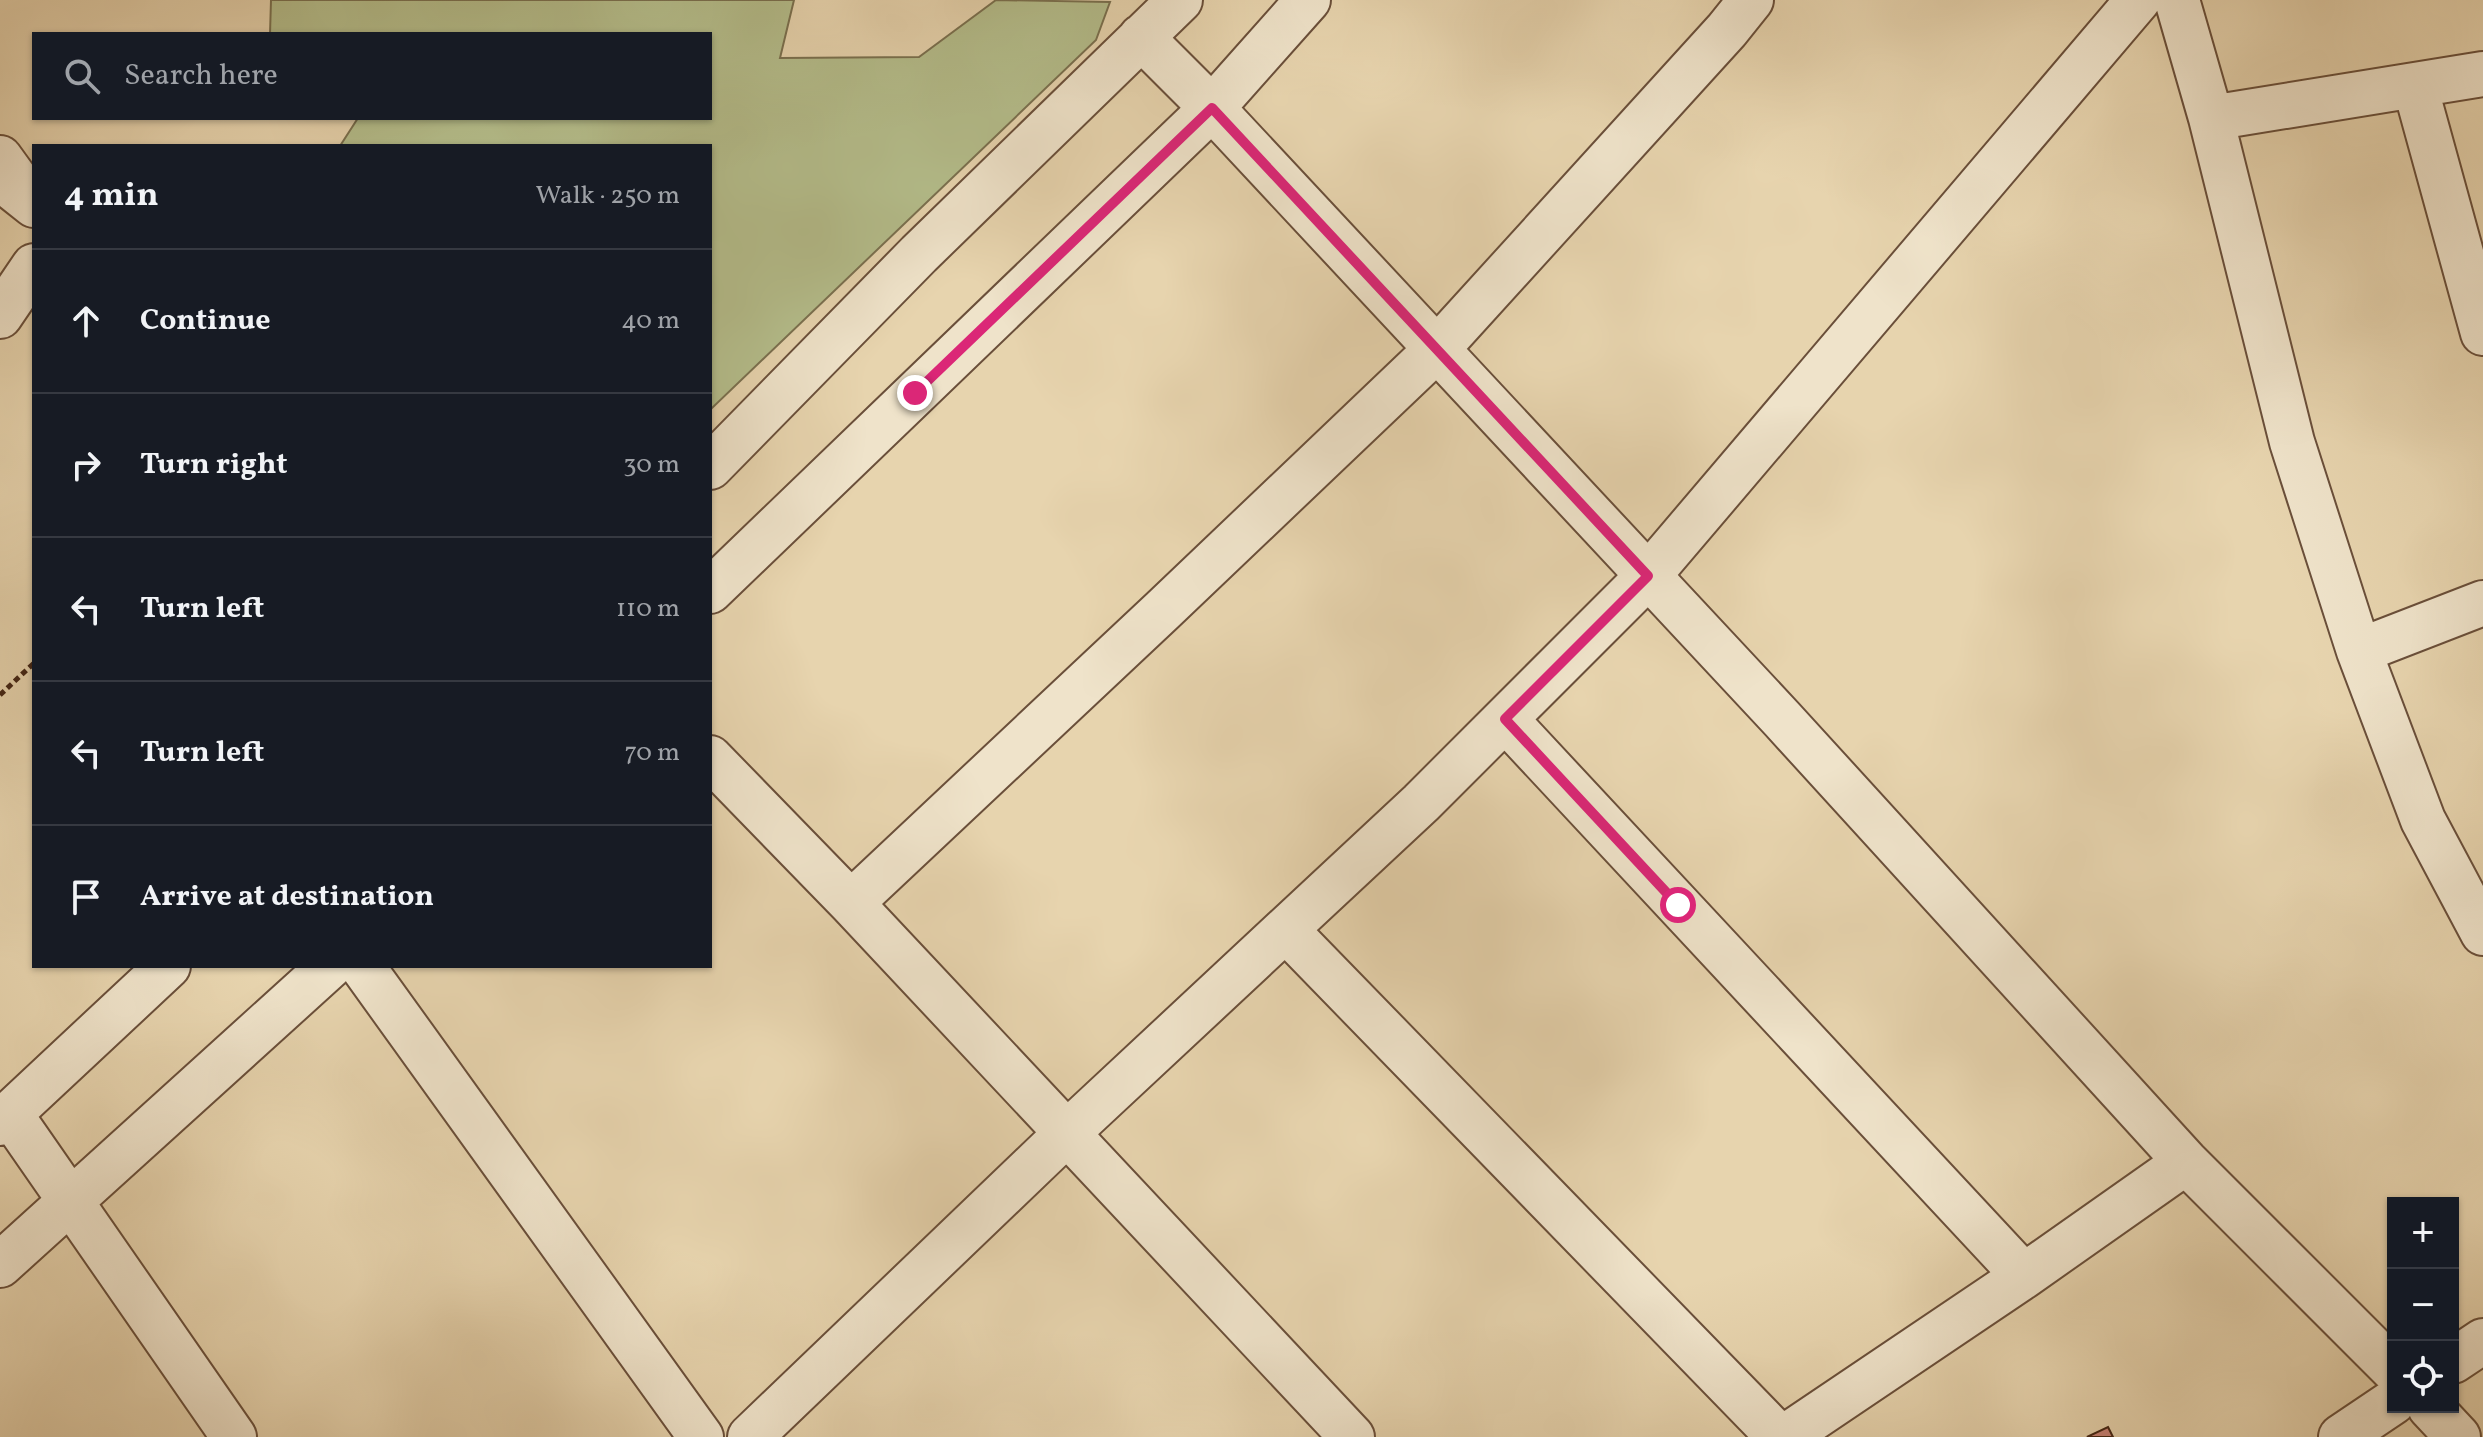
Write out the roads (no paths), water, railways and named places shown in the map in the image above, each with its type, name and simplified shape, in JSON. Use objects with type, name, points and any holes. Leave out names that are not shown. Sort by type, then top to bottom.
[{"type":"street","points":[[712,465],[930,243],[1180,0]]},
{"type":"street","points":[[712,589],[1212,108],[1308,0]]},
{"type":"street","points":[[851,903],[1437,349],[1751,0]]},
{"type":"street","points":[[750,1437],[1066,1134],[1286,930],[1648,576],[2138,0]]},
{"type":"street","points":[[2177,0],[2211,118],[2292,442],[2359,651],[2423,820],[2483,933]]},
{"type":"street","points":[[1141,37],[1212,108],[1648,576],[2186,1162],[2387,1363]]},
{"type":"street","points":[[2211,118],[2483,74]]},
{"type":"street","points":[[2415,86],[2483,333]]},
{"type":"street","points":[[0,158],[32,202]]},
{"type":"street","points":[[0,178],[32,203]]},
{"type":"street","points":[[0,316],[32,269]]},
{"type":"street","points":[[2359,651],[2483,603]]},
{"type":"street","points":[[1505,719],[2024,1276]]},
{"type":"street","points":[[712,760],[851,903],[1352,1437]]},
{"type":"street","points":[[1286,930],[1782,1437],[2024,1276],[2186,1162]]},
{"type":"street","points":[[166,968],[5,1118],[70,1202],[234,1437]]},
{"type":"street","points":[[0,1265],[328,968]]},
{"type":"street","points":[[363,968],[701,1437]]},
{"type":"street","points":[[2459,1357],[2483,1341]]},
{"type":"street","points":[[2341,1437],[2387,1406]]},
{"type":"street","points":[[2436,1413],[2458,1437]]}]
